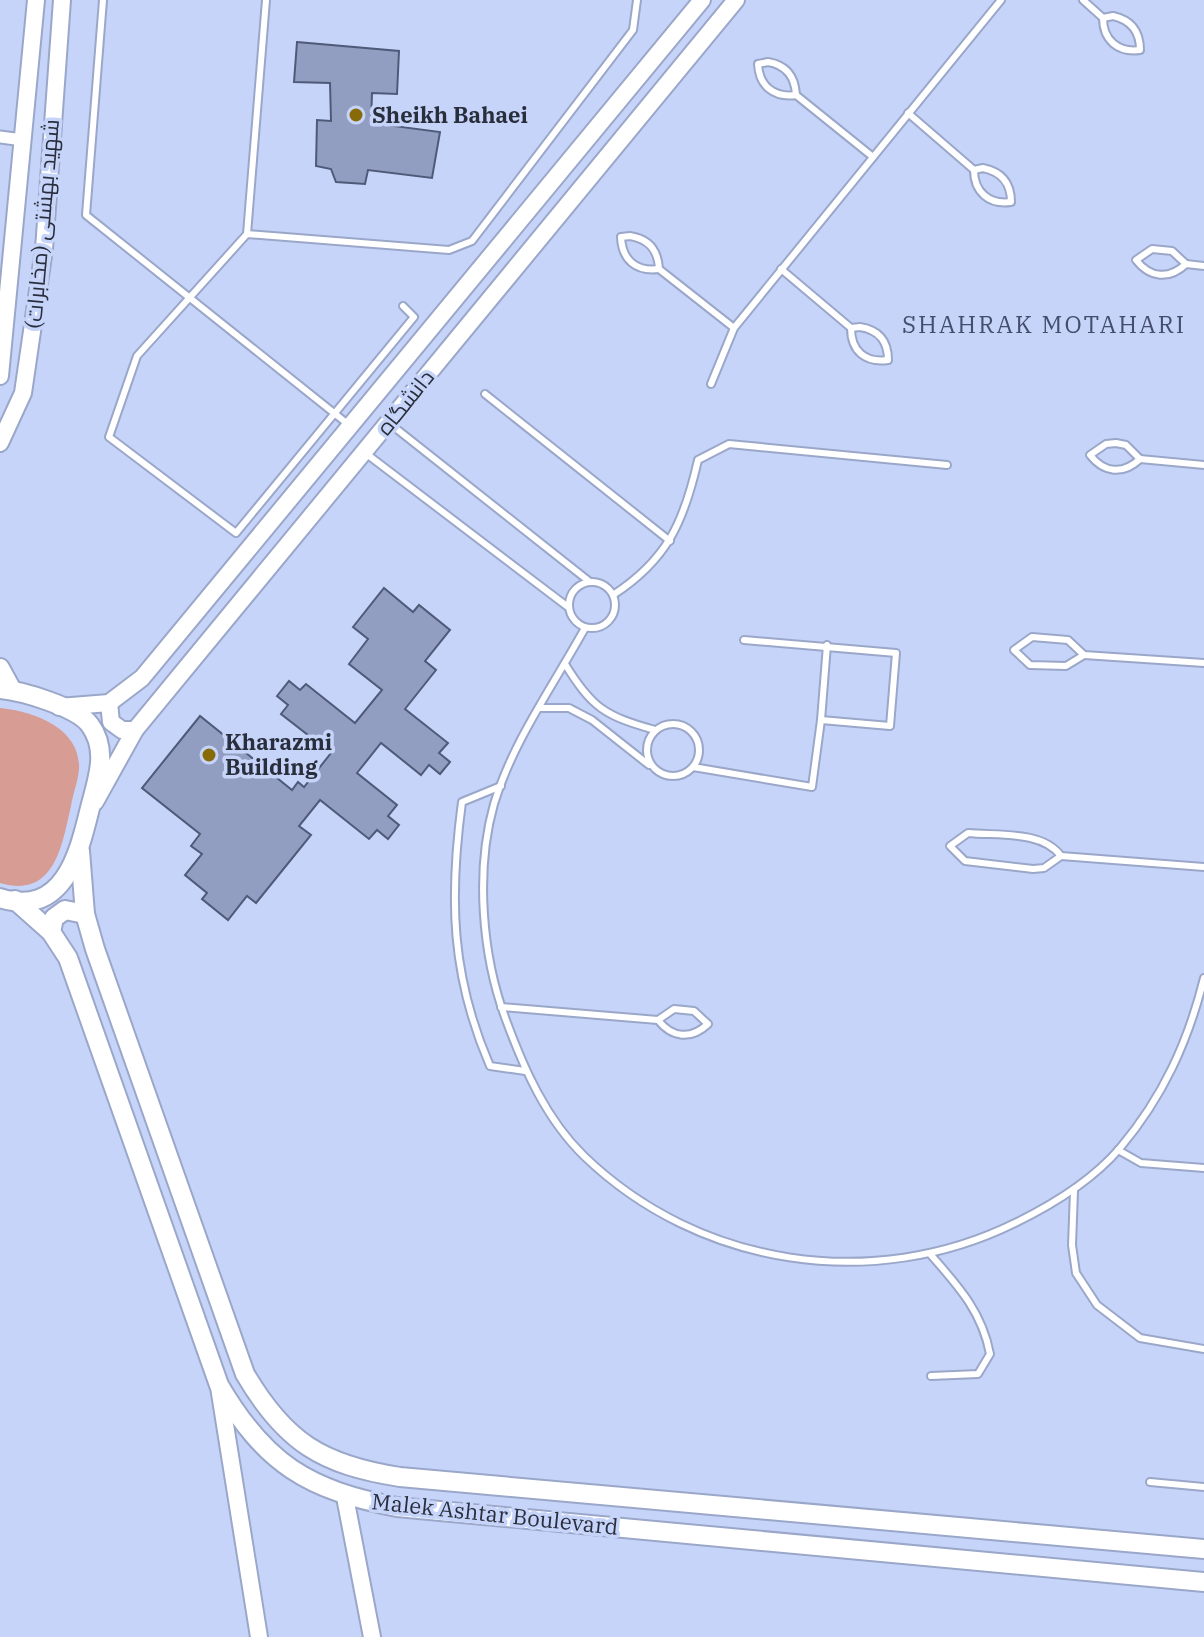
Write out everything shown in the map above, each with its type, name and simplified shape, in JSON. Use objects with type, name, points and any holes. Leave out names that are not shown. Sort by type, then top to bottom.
[{"type":"main road","name":"شهید بهشتی (مخابرات)","points":[[0,376],[36,0]]},
{"type":"main road","name":"شهید بهشتی (مخابرات)","points":[[0,443],[23,393],[44,249],[62,0]]},
{"type":"main road","name":"دانشگاه","points":[[109,703],[142,678],[702,0]]},
{"type":"main road","name":"دانشگاه","points":[[89,814],[135,730],[736,0]]},
{"type":"main road","points":[[0,668],[6,689],[77,713],[88,722],[101,747],[101,762],[80,851],[61,884],[45,895],[5,900]]},
{"type":"main road","points":[[59,707],[109,703],[111,722],[122,730],[135,730]]},
{"type":"main road","name":"Malek Ashtar Boulevard","points":[[80,851],[85,914],[245,1374],[263,1406],[287,1431],[317,1453],[354,1470],[400,1477],[1204,1549]]},
{"type":"main road","name":"Malek Ashtar Boulevard","points":[[5,900],[51,932],[68,958],[219,1385],[241,1423],[268,1451],[303,1478],[345,1497],[397,1507],[1204,1582]]},
{"type":"main road","points":[[51,932],[59,913],[72,909],[85,914]]},
{"type":"main road","points":[[219,1385],[259,1637]]},
{"type":"main road","points":[[345,1497],[372,1637]]},
{"type":"street","points":[[0,137],[23,140]]},
{"type":"lane","points":[[103,0],[86,215],[350,426]]},
{"type":"lane","points":[[266,0],[247,234],[137,356],[109,437],[236,533],[414,317],[403,306]]},
{"type":"lane","points":[[247,234],[449,250],[472,241],[633,30],[637,0]]},
{"type":"lane","points":[[711,384],[734,328],[1001,0]]},
{"type":"lane","points":[[1083,0],[1103,18],[1107,36],[1113,44],[1121,49],[1140,50],[1140,40],[1131,23],[1122,18],[1103,18]]},
{"type":"lane","points":[[796,95],[787,96],[769,90],[762,83],[758,64],[768,62],[786,69],[792,76],[796,95],[873,157]]},
{"type":"lane","points":[[908,113],[974,170],[993,170],[1001,175],[1007,183],[1011,202],[992,201],[983,196],[974,179],[974,170]]},
{"type":"lane","points":[[659,269],[659,259],[648,242],[630,236],[621,237],[625,256],[631,263],[640,268],[659,269],[734,328]]},
{"type":"lane","points":[[1186,264],[1170,275],[1160,276],[1150,273],[1136,260],[1144,253],[1162,249],[1172,251],[1186,264],[1204,266]]},
{"type":"lane","points":[[781,269],[851,328],[870,329],[878,334],[888,350],[888,360],[869,359],[860,354],[854,347],[851,328]]},
{"type":"lane","points":[[485,394],[670,541]]},
{"type":"lane","points":[[389,422],[590,582]]},
{"type":"lane","points":[[1140,459],[1132,466],[1114,470],[1096,462],[1090,455],[1106,444],[1116,443],[1126,445],[1140,459],[1204,465]]},
{"type":"lane","points":[[613,595],[644,575],[670,541],[689,502],[698,460],[729,444],[947,465]]},
{"type":"lane","points":[[364,452],[568,607],[577,624],[594,629],[610,621],[615,613],[613,595],[600,583],[590,582],[574,590],[568,607]]},
{"type":"lane","points":[[585,628],[516,747],[493,807],[486,912],[491,969],[501,1007],[525,1071],[557,1122],[584,1156],[682,1225],[741,1249],[809,1261],[875,1264],[931,1255],[985,1239],[1074,1191],[1118,1150],[1176,1065],[1204,978]]},
{"type":"lane","points":[[1084,655],[1077,646],[1058,637],[1032,637],[1014,650],[1030,665],[1055,667],[1066,666],[1084,655],[1204,663]]},
{"type":"lane","points":[[744,640],[896,653],[890,726],[821,720]]},
{"type":"lane","points":[[693,767],[812,787],[827,645]]},
{"type":"lane","points":[[565,664],[587,699],[619,720],[655,730]]},
{"type":"lane","points":[[539,708],[569,708],[592,720],[654,769],[661,774],[678,776],[693,767],[699,751],[688,728],[671,723],[655,730],[646,745],[649,762],[654,769]]},
{"type":"lane","points":[[501,786],[462,802],[454,865],[454,930],[472,1023],[490,1066],[525,1071]]},
{"type":"lane","points":[[1061,856],[1054,864],[1033,869],[965,861],[950,846],[968,833],[1035,839],[1046,842],[1061,856],[1204,867]]},
{"type":"lane","points":[[501,1007],[658,1020],[664,1028],[682,1036],[691,1035],[708,1024],[694,1011],[684,1009],[665,1013],[658,1020]]},
{"type":"lane","points":[[1118,1150],[1141,1163],[1204,1168]]},
{"type":"lane","points":[[1074,1191],[1072,1245],[1076,1273],[1097,1305],[1140,1338],[1204,1349]]},
{"type":"lane","points":[[931,1255],[970,1299],[985,1326],[990,1354],[978,1374],[931,1376]]},
{"type":"lane","points":[[1150,1482],[1204,1487]]},
{"type":"shaded area","points":[[0,708],[38,717],[61,730],[76,751],[79,764],[64,837],[53,865],[33,883],[18,886],[0,883]]},
{"type":"building","name":"Sheikh Bahaei","points":[[297,42],[399,51],[397,94],[372,93],[371,123],[440,132],[432,178],[368,170],[365,184],[336,182],[331,169],[316,166],[317,120],[331,121],[330,83],[294,82]]},
{"type":"building","name":"Kharazmi Building","points":[[384,588],[413,612],[419,605],[450,630],[425,661],[436,670],[405,709],[448,743],[439,753],[450,762],[440,774],[429,765],[421,775],[381,743],[357,773],[397,805],[388,816],[399,825],[388,839],[377,830],[369,839],[320,800],[299,826],[311,835],[256,903],[247,896],[228,920],[202,899],[207,893],[185,875],[202,854],[191,846],[200,834],[142,788],[200,716],[292,790],[298,782],[304,787],[331,753],[281,714],[288,705],[277,696],[289,681],[300,690],[306,684],[355,723],[382,690],[349,664],[368,639],[353,627]]},
{"type":"place","name":"Sheikh Bahaei","points":[[356,115]]},
{"type":"place","name":"Kharazmi Building","points":[[209,755]]},
{"type":"district","name":"SHAHRAK MOTAHARI","points":[[1044,325]]}]
